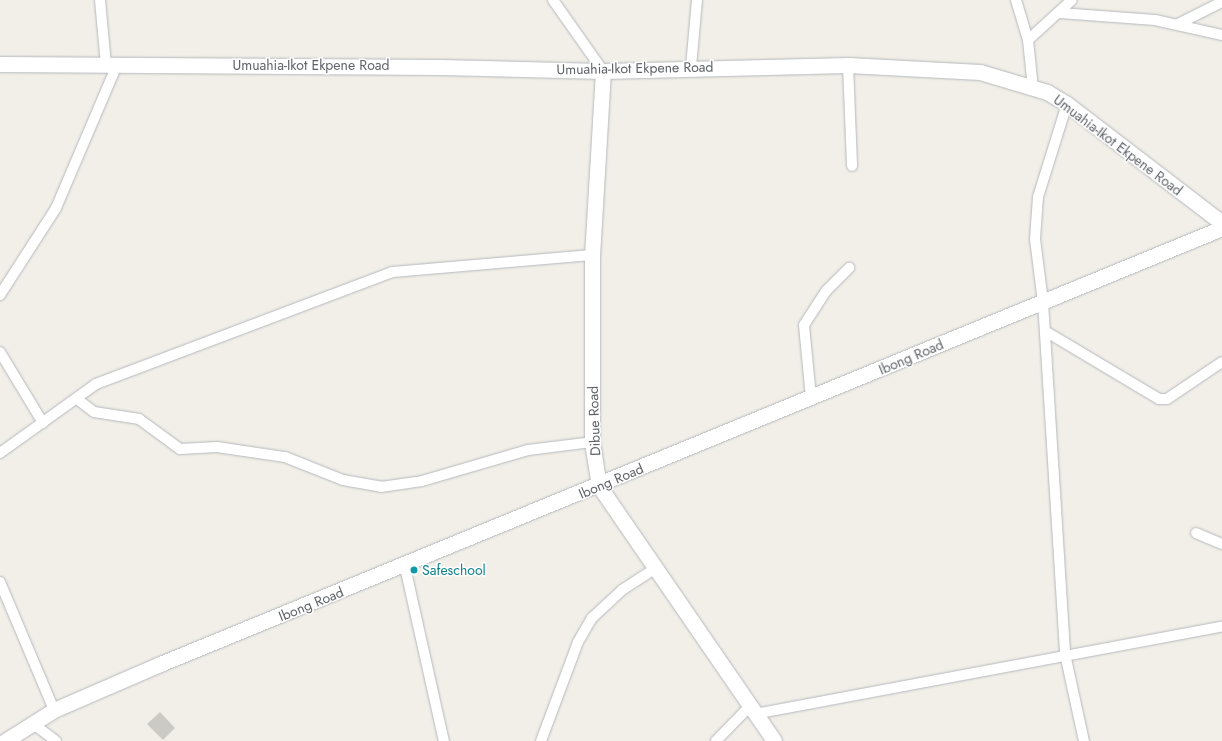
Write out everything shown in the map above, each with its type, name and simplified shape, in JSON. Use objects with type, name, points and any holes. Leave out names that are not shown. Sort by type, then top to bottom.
[{"type":"street","points":[[0,295],[56,208],[111,65],[100,0]]},
{"type":"street","points":[[553,0],[603,71]]},
{"type":"street","points":[[691,67],[697,0]]},
{"type":"street","points":[[1016,0],[1028,40],[1033,88]]},
{"type":"street","points":[[1028,40],[1060,13],[1072,0]]},
{"type":"street","points":[[1178,24],[1203,14],[1222,2]]},
{"type":"street","points":[[1060,13],[1178,24],[1222,35]]},
{"type":"street","points":[[1203,14],[1205,31]]},
{"type":"street","name":"Umuahia-Ikot Ekpene Road","points":[[0,64],[603,71],[691,67],[848,65],[980,72],[1033,88],[1067,104],[1222,223]]},
{"type":"street","points":[[848,65],[852,166]]},
{"type":"street","name":"Dibue Road","points":[[603,71],[592,255],[592,442],[599,486],[654,569],[774,741]]},
{"type":"street","points":[[1067,104],[1036,210],[1035,239],[1043,302],[1065,654],[1084,741]]},
{"type":"street","name":"Ibong Road","points":[[5,741],[54,710],[405,567],[1222,228]]},
{"type":"street","points":[[0,453],[96,384],[392,272],[592,255]]},
{"type":"street","points":[[811,398],[804,325],[826,291],[849,268]]},
{"type":"street","points":[[1044,331],[1159,399],[1167,399],[1222,362]]},
{"type":"street","points":[[0,352],[43,423]]},
{"type":"street","points":[[77,398],[94,412],[139,419],[180,448],[217,447],[285,457],[342,480],[381,487],[422,481],[528,450],[592,442]]},
{"type":"street","points":[[1196,533],[1222,544]]},
{"type":"street","points":[[405,567],[444,741]]},
{"type":"street","points":[[541,741],[578,642],[592,618],[654,569]]},
{"type":"street","points":[[0,582],[54,710]]},
{"type":"street","points":[[716,741],[752,710],[1222,627]]},
{"type":"street","points":[[32,723],[56,741]]},
{"type":"building","points":[[160,712],[175,728],[163,740],[147,724]]},
{"type":"place","name":"Safeschool","points":[[414,570]]}]
